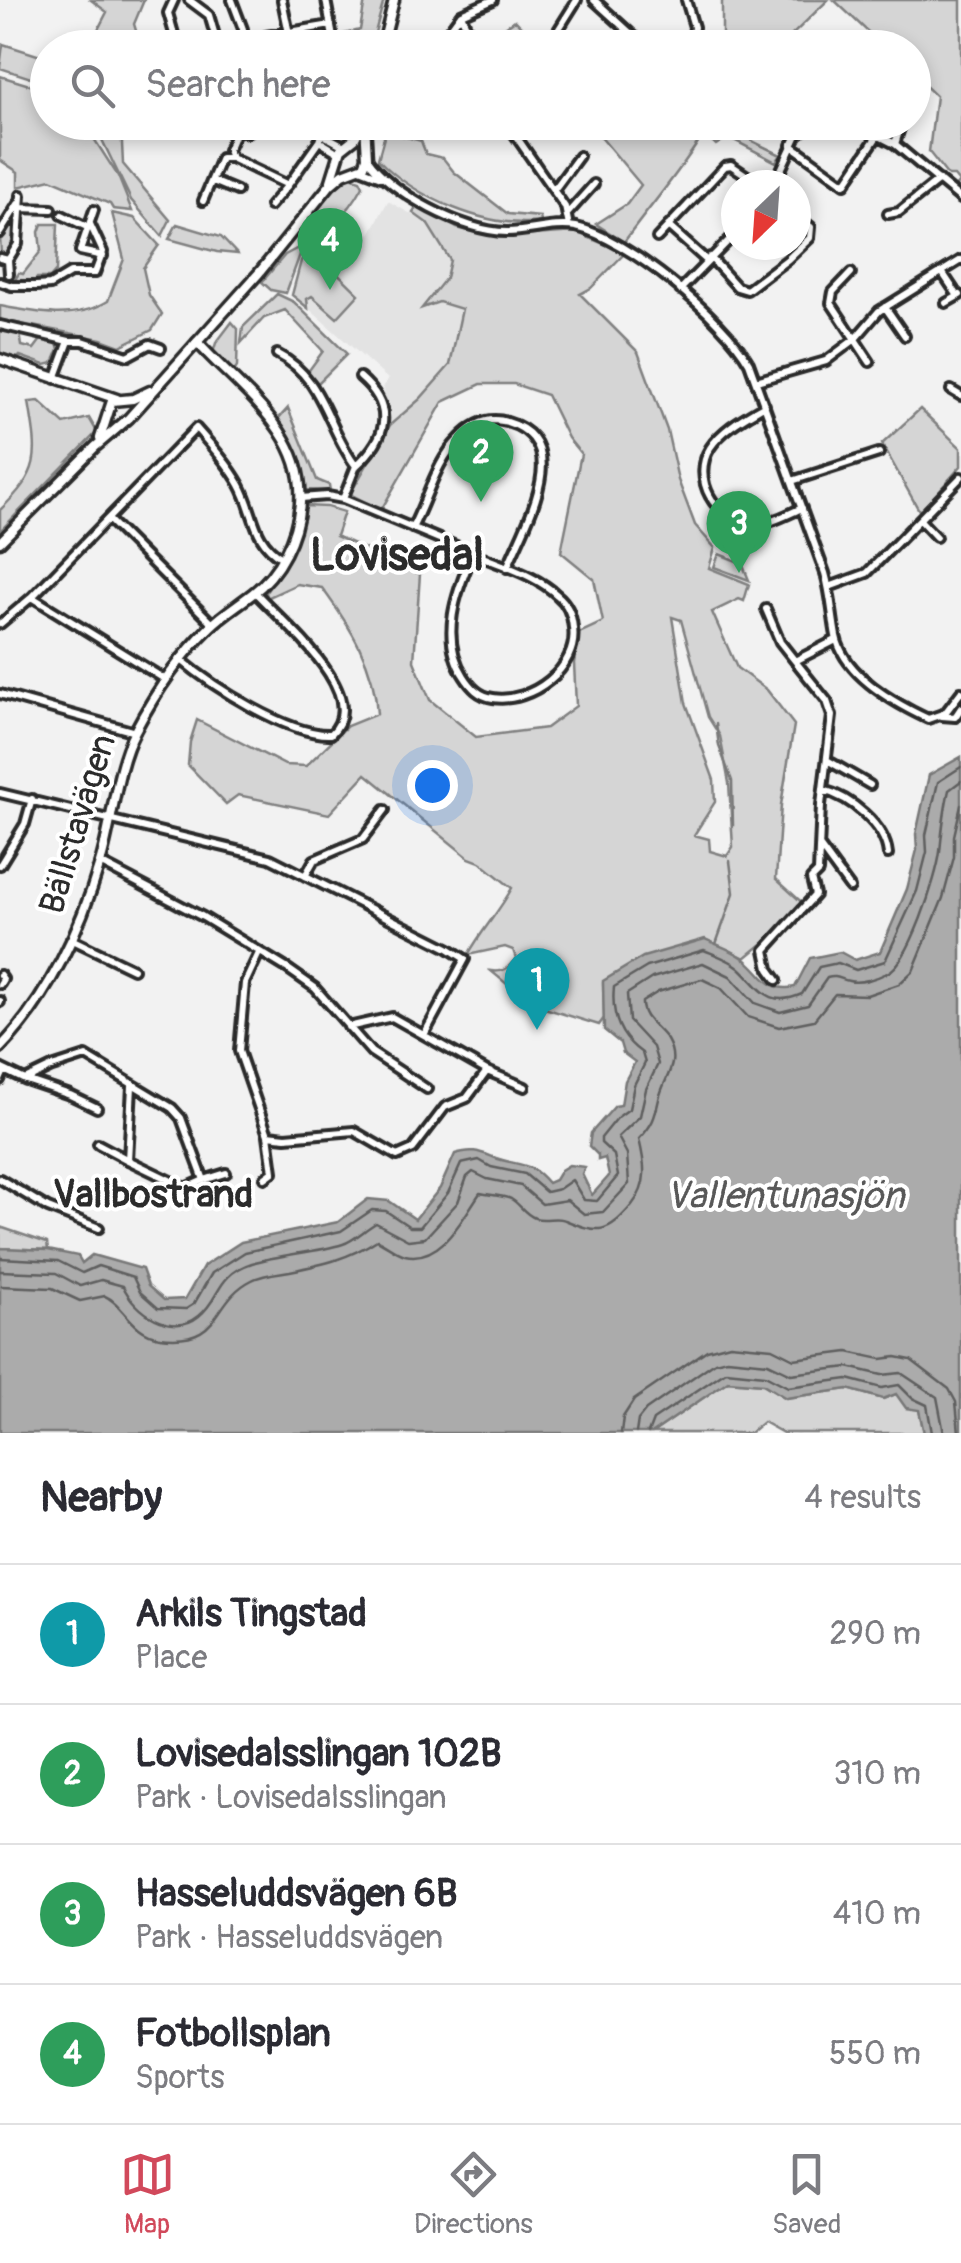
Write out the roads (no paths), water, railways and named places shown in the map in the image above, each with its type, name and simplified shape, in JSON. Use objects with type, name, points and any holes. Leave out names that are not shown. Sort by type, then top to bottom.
[{"type":"street","points":[[170,30],[168,12],[174,0]]},
{"type":"street","points":[[188,0],[209,16],[212,30]]},
{"type":"street","points":[[232,0],[244,30]]},
{"type":"street","points":[[282,0],[291,30]]},
{"type":"street","points":[[326,0],[332,30]]},
{"type":"street","points":[[386,30],[394,0]]},
{"type":"street","points":[[449,30],[461,14],[493,0]]},
{"type":"street","points":[[557,30],[577,0]]},
{"type":"street","points":[[686,0],[694,30]]},
{"type":"street","points":[[596,1],[627,30]]},
{"type":"street","points":[[461,14],[468,30]]},
{"type":"street","points":[[307,30],[331,25]]},
{"type":"street","points":[[231,158],[228,150],[233,140]]},
{"type":"street","points":[[270,206],[319,140]]},
{"type":"street","points":[[324,140],[343,150],[355,170],[387,180],[453,219],[491,232],[569,226],[586,230],[629,252],[680,290],[740,345],[829,588],[836,640],[855,669],[910,711],[928,719],[945,713],[960,701]]},
{"type":"street","points":[[0,542],[131,414],[259,274],[330,185],[350,140]]},
{"type":"street","points":[[364,140],[367,158],[387,180]]},
{"type":"street","points":[[521,140],[554,190],[569,226]]},
{"type":"street","points":[[780,170],[794,140]]},
{"type":"street","points":[[791,145],[845,184],[875,140]]},
{"type":"street","points":[[887,140],[961,199]]},
{"type":"street","points":[[895,144],[896,140]]},
{"type":"street","points":[[343,150],[364,148]]},
{"type":"street","points":[[554,190],[580,156]]},
{"type":"street","points":[[203,200],[220,158],[231,158],[288,185]]},
{"type":"street","points":[[330,185],[367,158]]},
{"type":"street","points":[[657,238],[721,170]]},
{"type":"street","points":[[213,180],[237,190]]},
{"type":"street","points":[[888,214],[899,212],[938,180]]},
{"type":"street","points":[[567,214],[594,184]]},
{"type":"street","points":[[20,202],[52,209]]},
{"type":"street","points":[[0,233],[20,202]]},
{"type":"street","points":[[9,274],[4,259],[18,244],[20,202]]},
{"type":"street","points":[[94,210],[82,247],[102,256]]},
{"type":"street","points":[[0,282],[37,286],[70,273],[95,273],[102,256],[89,226],[62,214]]},
{"type":"street","points":[[668,226],[737,286],[747,290],[786,260]]},
{"type":"street","points":[[680,290],[721,246]]},
{"type":"street","points":[[756,381],[826,361],[854,340],[885,307],[961,260]]},
{"type":"street","points":[[942,272],[959,295],[946,303]]},
{"type":"street","points":[[851,273],[830,297],[870,362]]},
{"type":"street","points":[[885,307],[906,336]]},
{"type":"street","points":[[0,325],[101,346],[128,356],[150,344],[161,348]]},
{"type":"street","points":[[55,378],[68,341]]},
{"type":"street","name":"Bällstavägen","points":[[0,1048],[56,972],[71,939],[100,863],[135,732],[180,659],[212,624],[268,580],[292,540],[300,498],[295,464],[285,438],[268,414],[197,342]]},
{"type":"street","points":[[277,354],[289,360],[322,397],[356,466]]},
{"type":"street","points":[[0,360],[122,399],[131,406],[131,414]]},
{"type":"street","points":[[343,499],[356,466],[380,439],[384,421],[371,386],[360,377]]},
{"type":"street","points":[[94,448],[105,429],[108,411],[122,399],[154,389]]},
{"type":"street","points":[[84,390],[113,420],[123,422]]},
{"type":"street","points":[[952,390],[961,396]]},
{"type":"street","points":[[765,406],[717,439],[707,452],[702,469],[705,486],[723,512],[752,524],[802,508]]},
{"type":"street","points":[[412,528],[456,440],[476,424],[496,419],[516,424],[534,435],[541,454],[542,478],[507,568]]},
{"type":"street","points":[[0,624],[32,597],[196,428],[240,485],[258,538],[267,550],[282,558]]},
{"type":"street","points":[[792,481],[879,453]]},
{"type":"street","points":[[829,588],[866,573],[961,477]]},
{"type":"street","points":[[300,498],[343,499],[473,553],[507,568],[542,582],[562,598],[572,617],[575,637],[569,658],[558,675],[510,698],[492,698],[474,690],[460,671],[451,646],[452,615],[473,553]]},
{"type":"street","points":[[108,519],[212,624]]},
{"type":"street","points":[[920,520],[936,537]]},
{"type":"street","points":[[180,659],[244,703],[320,735],[332,734],[344,714],[331,674],[255,592]]},
{"type":"street","points":[[32,597],[166,680]]},
{"type":"street","points":[[766,608],[780,642],[827,702],[832,716],[818,872],[811,880],[815,895],[765,950],[769,969],[777,980]]},
{"type":"street","points":[[794,661],[836,640]]},
{"type":"street","points":[[0,694],[135,732]]},
{"type":"street","points":[[827,760],[870,785]]},
{"type":"street","points":[[823,790],[844,795],[880,831],[888,854]]},
{"type":"street","points":[[0,794],[270,858],[465,959],[424,1033]]},
{"type":"street","points":[[0,866],[25,824],[32,799]]},
{"type":"street","points":[[305,876],[314,860],[362,839],[386,810]]},
{"type":"street","points":[[819,846],[850,888]]},
{"type":"street","points":[[100,863],[203,917],[315,988],[390,1067],[427,1089]]},
{"type":"street","name":"Bällstavägen","points":[[71,939],[133,968]]},
{"type":"street","points":[[258,952],[245,982],[239,1051],[268,1135],[273,1172],[265,1178]]},
{"type":"street","points":[[0,975],[0,984]]},
{"type":"street","points":[[348,1027],[392,1017],[487,1071],[525,1087]]},
{"type":"street","points":[[25,1080],[86,1056],[121,1074],[132,1086],[160,1100],[181,1118],[204,1180]]},
{"type":"street","points":[[0,1080],[2,1069],[96,1108]]},
{"type":"street","points":[[268,1135],[286,1137],[354,1130],[397,1156],[413,1149],[446,1106],[468,1098],[487,1071]]},
{"type":"street","points":[[128,1160],[132,1086]]},
{"type":"street","points":[[98,1144],[186,1188],[226,1173]]},
{"type":"street","points":[[0,1179],[48,1208],[98,1228]]},
{"type":"water","name":"Vallentunasjön","points":[[961,757],[961,1433],[924,1433],[919,1410],[906,1408],[896,1394],[883,1399],[848,1389],[786,1398],[763,1384],[728,1381],[652,1433],[0,1433],[0,1248],[48,1250],[78,1256],[82,1263],[92,1255],[142,1269],[148,1286],[164,1300],[185,1299],[204,1266],[241,1242],[338,1222],[368,1199],[389,1201],[415,1219],[440,1188],[455,1154],[461,1152],[478,1152],[522,1165],[548,1183],[569,1165],[585,1167],[582,1174],[592,1195],[609,1176],[605,1158],[598,1160],[589,1146],[591,1133],[615,1106],[621,1105],[625,1081],[635,1062],[604,1030],[603,981],[643,957],[705,939],[738,954],[771,984],[785,988],[795,987],[810,958],[840,952],[855,960],[880,952],[907,889],[929,775]]},
{"type":"waterway","points":[[716,724],[719,746],[732,781],[733,826]]},
{"type":"waterway","points":[[716,944],[734,893],[730,861]]},
{"type":"place","name":"Fotbollsplan","points":[[330,290]]},
{"type":"place","name":"Lovisedalsslingan 102B","points":[[481,502]]},
{"type":"place","name":"Hasseluddsvägen 6B","points":[[739,573]]},
{"type":"place","name":"Arkils Tingstad","points":[[537,1030]]},
{"type":"district","name":"Lovisedal","points":[[397,556]]},
{"type":"district","name":"Vallbostrand","points":[[153,1195]]}]
